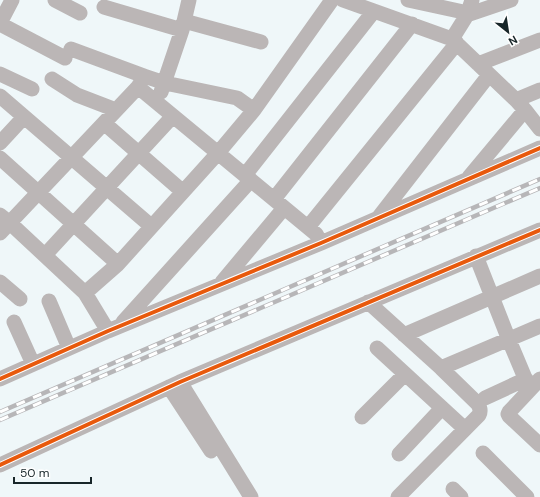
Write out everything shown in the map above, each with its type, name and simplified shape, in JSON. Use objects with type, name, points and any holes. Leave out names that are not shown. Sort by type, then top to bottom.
[{"type":"street","points":[[12,0],[0,23],[68,54],[141,81],[165,83],[237,98],[254,110]]},
{"type":"street","points":[[55,0],[80,13]]},
{"type":"street","points":[[157,103],[165,83],[189,0]]},
{"type":"street","points":[[85,293],[118,264],[182,191],[218,153],[254,110],[332,0]]},
{"type":"street","points":[[343,0],[412,24],[454,41],[520,105],[540,129]]},
{"type":"street","points":[[394,18],[400,0]]},
{"type":"street","points":[[408,0],[469,9],[511,0]]},
{"type":"street","points":[[104,7],[261,42]]},
{"type":"street","points":[[308,227],[454,41],[469,9]]},
{"type":"street","points":[[114,328],[248,177],[374,11]]},
{"type":"street","points":[[220,285],[412,24]]},
{"type":"street","points":[[478,64],[540,40]]},
{"type":"street","points":[[0,74],[32,89]]},
{"type":"street","points":[[376,219],[489,75]]},
{"type":"street","points":[[52,78],[77,95],[116,110]]},
{"type":"street","points":[[141,81],[157,103],[308,227],[316,234],[321,243]]},
{"type":"street","points":[[114,328],[85,293],[45,255],[3,224],[38,193],[72,158],[141,81]]},
{"type":"street","points":[[466,180],[520,105],[540,90]]},
{"type":"street","points":[[0,96],[151,226]]},
{"type":"street","points":[[45,255],[173,116]]},
{"type":"street","points":[[0,143],[24,117]]},
{"type":"street","points":[[104,123],[182,191]]},
{"type":"street","points":[[0,379],[114,328],[321,243],[540,148]]},
{"type":"street","points":[[0,158],[118,264]]},
{"type":"street","points":[[0,465],[174,385],[540,230]]},
{"type":"street","points":[[476,256],[509,340],[534,386]]},
{"type":"street","points":[[404,335],[540,276]]},
{"type":"street","points":[[0,282],[20,299]]},
{"type":"street","points":[[49,301],[69,348]]},
{"type":"street","points":[[368,302],[441,368],[479,406],[479,415],[398,497]]},
{"type":"street","points":[[14,322],[33,364]]},
{"type":"street","points":[[441,368],[540,326]]},
{"type":"street","points":[[377,348],[465,429]]},
{"type":"street","points":[[362,417],[405,374]]},
{"type":"street","points":[[174,385],[241,497]]},
{"type":"street","points":[[174,385],[251,497]]},
{"type":"street","points":[[485,398],[534,386]]},
{"type":"street","points":[[534,386],[508,414],[539,442]]},
{"type":"street","points":[[399,454],[442,408]]},
{"type":"street","points":[[483,452],[527,497]]},
{"type":"railway","points":[[0,412],[540,179]]},
{"type":"railway","points":[[0,420],[540,188]]},
{"type":"cycle path","points":[[0,379],[108,331],[321,243],[540,148]]},
{"type":"cycle path","points":[[0,465],[180,382],[540,230]]}]
